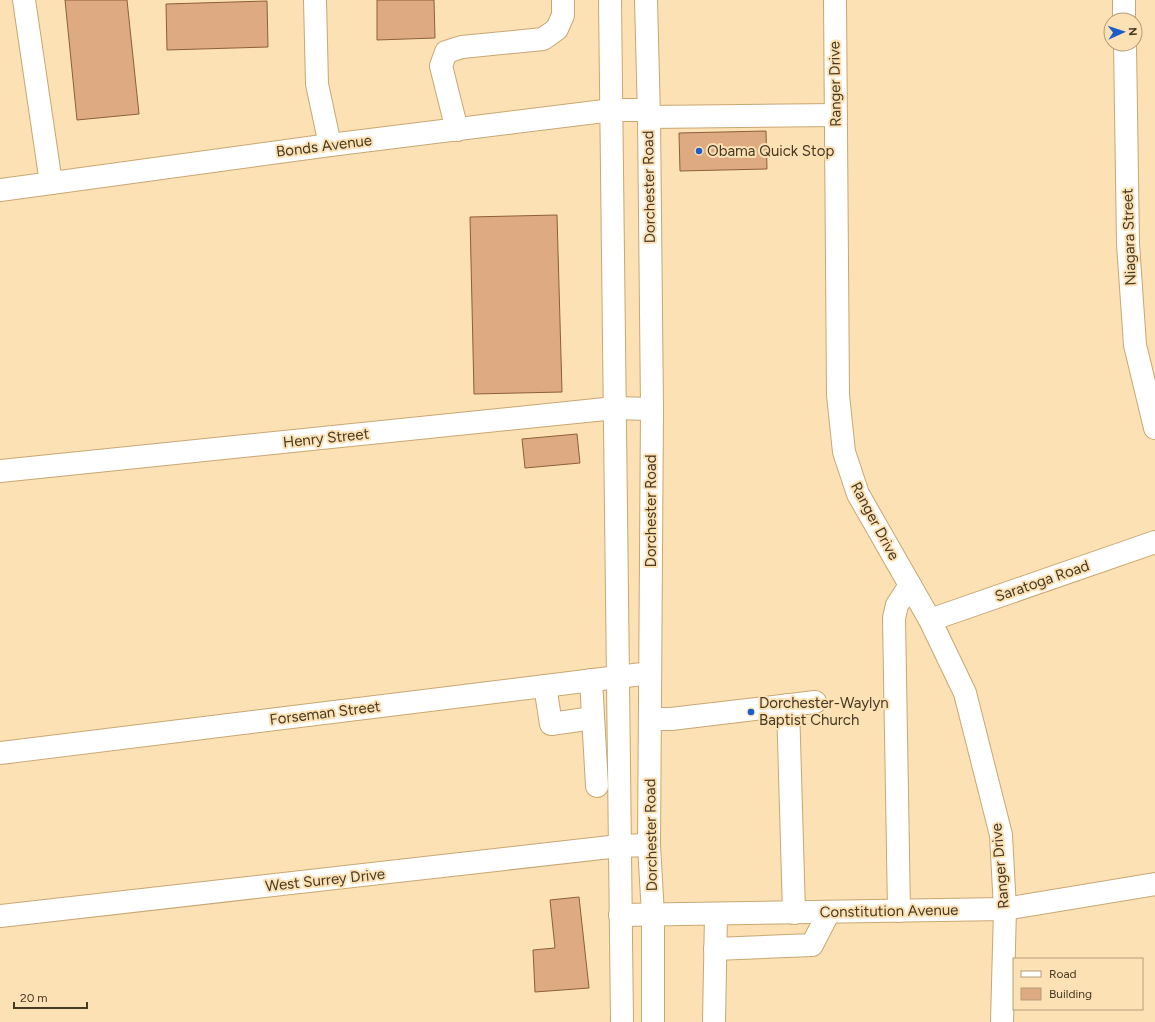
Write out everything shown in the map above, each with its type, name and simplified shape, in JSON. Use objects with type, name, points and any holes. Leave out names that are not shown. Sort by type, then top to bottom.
[{"type":"street","points":[[24,0],[51,183]]},
{"type":"street","points":[[316,0],[317,84],[330,145]]},
{"type":"street","points":[[457,130],[441,66],[446,52],[462,47],[543,39],[557,29],[563,15],[563,0]]},
{"type":"street","name":"Dorchester Road","points":[[610,0],[622,1022]]},
{"type":"street","name":"Dorchester Road","points":[[646,0],[652,408],[649,845],[653,916],[653,1022]]},
{"type":"street","name":"Ranger Drive","points":[[835,0],[838,395],[844,452],[858,494],[930,620],[965,693],[1001,835],[1004,909],[1002,1022]]},
{"type":"street","points":[[1124,0],[1124,12]]},
{"type":"street","name":"Niagara Street","points":[[1125,52],[1128,244],[1135,345],[1155,428]]},
{"type":"street","name":"Bonds Avenue","points":[[0,190],[330,145],[611,110],[648,113],[836,115]]},
{"type":"street","name":"Henry Street","points":[[0,471],[615,408],[652,408]]},
{"type":"street","name":"Saratoga Road","points":[[930,620],[1155,542]]},
{"type":"street","points":[[899,911],[894,618],[897,605],[910,585]]},
{"type":"street","name":"Forseman Street","points":[[0,754],[650,673]]},
{"type":"street","points":[[591,680],[597,786]]},
{"type":"street","points":[[545,686],[551,724],[593,718]]},
{"type":"street","points":[[650,719],[671,719],[815,702]]},
{"type":"street","points":[[788,705],[794,913]]},
{"type":"street","name":"West Surrey Drive","points":[[0,916],[619,846],[649,845]]},
{"type":"street","name":"Constitution Avenue","points":[[620,916],[1004,909],[1155,884]]},
{"type":"street","points":[[715,949],[812,945],[829,912]]},
{"type":"street","points":[[714,1022],[716,914]]},
{"type":"building","points":[[65,0],[127,0],[139,114],[77,120]]},
{"type":"building","points":[[377,0],[434,0],[435,38],[377,40]]},
{"type":"building","points":[[267,1],[268,47],[167,50],[166,4]]},
{"type":"building","points":[[766,131],[767,169],[680,171],[679,133]]},
{"type":"building","points":[[557,215],[562,392],[474,394],[470,217]]},
{"type":"building","points":[[577,434],[580,463],[525,468],[522,439]]},
{"type":"building","points":[[579,897],[589,988],[535,992],[533,950],[555,948],[550,900]]},
{"type":"place","name":"Obama Quick Stop","points":[[699,151]]},
{"type":"place","name":"Dorchester-Waylyn Baptist Church","points":[[751,712]]}]
